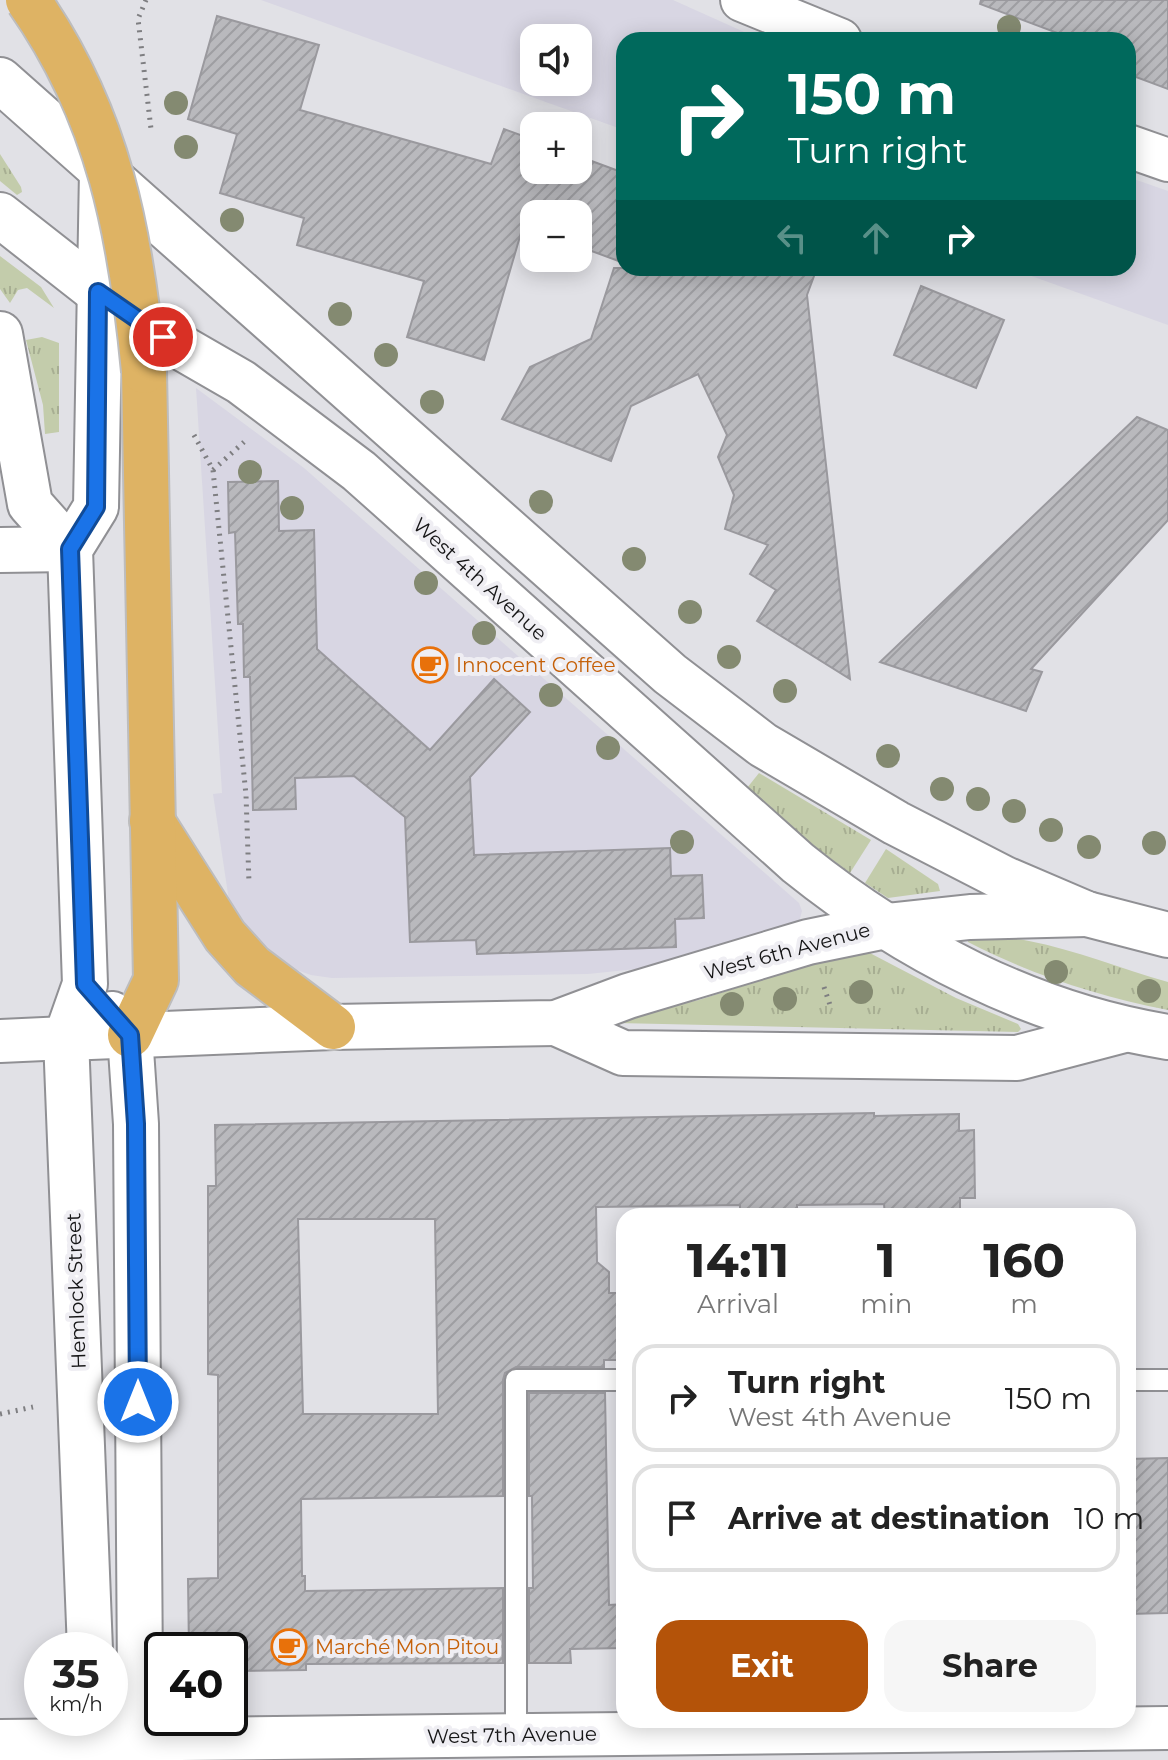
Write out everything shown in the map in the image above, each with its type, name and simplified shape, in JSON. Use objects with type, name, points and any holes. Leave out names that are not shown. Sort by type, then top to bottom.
[{"type":"highway","points":[[28,0],[50,32],[75,80],[107,158],[127,237],[138,301],[144,371],[156,980],[130,1035]]},
{"type":"highway","points":[[152,807],[234,946],[252,966],[333,1027]]},
{"type":"street","points":[[742,0],[820,32]]},
{"type":"street","points":[[0,80],[670,674],[763,745],[896,823],[1005,879],[1087,914]]},
{"type":"street","points":[[1136,149],[1168,160]]},
{"type":"street","points":[[70,549],[96,507],[102,171]]},
{"type":"street","name":"West 4th Avenue","points":[[0,215],[98,292],[163,337],[241,382],[359,471],[830,889],[952,966],[1041,1004],[1124,1030]]},
{"type":"street","points":[[0,334],[30,504],[70,549]]},
{"type":"street","points":[[0,550],[70,549]]},
{"type":"street","name":"Hemlock Street","points":[[70,549],[85,984],[66,1038],[89,1632]]},
{"type":"street","name":"West 6th Avenue","points":[[0,1041],[333,1027],[556,1023],[628,996],[808,942],[886,926],[970,917],[1087,914],[1168,935]]},
{"type":"street","points":[[85,984],[130,1035],[136,1124],[140,1678],[111,1739]]},
{"type":"street","name":"West 6th Avenue","points":[[556,1023],[623,1053],[1017,1058],[1124,1030],[1168,1037]]},
{"type":"street","name":"West 7th Avenue","points":[[0,1741],[1168,1728]]},
{"type":"lane","points":[[516,1735],[516,1380],[616,1380]]},
{"type":"lane","points":[[1136,1380],[1168,1380]]},
{"type":"path","points":[[146,0],[138,19],[151,129]]},
{"type":"path","points":[[193,432],[213,470],[246,795],[249,882],[246,896]]},
{"type":"path","points":[[213,470],[244,442]]},
{"type":"path","points":[[821,975],[833,1015]]},
{"type":"path","points":[[0,1414],[33,1407]]},
{"type":"shaded area","points":[[261,0],[673,0],[744,32],[616,32],[616,127],[592,119],[592,112],[574,112],[529,96],[592,96],[592,24],[520,24],[520,93]]},
{"type":"shaded area","points":[[1136,180],[1168,191],[1168,325],[1031,276],[1136,276]]},
{"type":"shaded area","points":[[196,388],[304,468],[799,903],[802,911],[799,922],[700,956],[636,969],[588,974],[332,978],[311,975],[276,963],[231,914],[213,794],[222,793]]},
{"type":"green space","points":[[0,154],[21,187],[22,192],[17,195],[0,181]]},
{"type":"green space","points":[[0,256],[41,287],[54,308],[27,288],[18,290],[10,303],[0,289]]},
{"type":"green space","points":[[42,337],[59,343],[59,432],[45,434],[43,405],[26,340]]},
{"type":"green space","points":[[759,773],[871,840],[850,873],[806,840],[747,788]]},
{"type":"green space","points":[[886,849],[938,884],[940,891],[888,898],[865,883]]},
{"type":"green space","points":[[973,937],[1015,939],[1047,945],[1168,982],[1168,1010],[1091,991],[1041,974],[968,942]]},
{"type":"green space","points":[[866,951],[956,998],[1018,1024],[1021,1029],[1018,1032],[617,1023],[619,1016],[699,1000],[847,952]]},
{"type":"building","points":[[981,0],[1168,0],[1168,89],[1136,77],[1136,32],[1055,32],[980,4]]},
{"type":"building","points":[[217,16],[319,45],[300,110],[491,164],[504,129],[520,135],[520,184],[592,184],[592,161],[616,170],[616,260],[592,251],[592,200],[520,200],[520,236],[484,360],[407,337],[424,281],[297,245],[304,218],[220,193],[237,134],[188,119]]},
{"type":"building","points":[[614,268],[616,276],[814,276],[807,295],[850,679],[757,621],[776,590],[750,574],[768,545],[725,529],[734,495],[718,457],[727,435],[698,374],[631,406],[611,461],[502,419],[530,367],[591,339]]},
{"type":"building","points":[[921,286],[1004,320],[976,388],[894,355]]},
{"type":"building","points":[[1137,417],[1168,430],[1168,520],[1031,669],[1042,672],[1026,711],[880,662]]},
{"type":"building","points":[[278,481],[279,531],[314,530],[317,649],[430,750],[494,679],[530,712],[470,777],[474,855],[670,848],[671,876],[702,875],[704,918],[675,919],[676,947],[477,954],[476,940],[410,942],[405,817],[354,776],[295,778],[296,809],[253,810],[250,677],[244,677],[243,624],[238,624],[235,532],[229,533],[228,482]]},
{"type":"building","points":[[874,1113],[874,1116],[959,1114],[959,1131],[974,1130],[975,1198],[960,1198],[960,1208],[884,1208],[884,1204],[797,1205],[797,1208],[740,1208],[740,1205],[596,1207],[597,1262],[609,1272],[609,1293],[616,1293],[616,1360],[604,1360],[604,1367],[516,1367],[505,1373],[503,1496],[301,1499],[305,1591],[503,1588],[503,1663],[306,1664],[306,1670],[248,1671],[248,1632],[189,1632],[188,1579],[218,1578],[218,1375],[208,1374],[208,1186],[216,1186],[215,1125]],"holes":[[[298,1219],[435,1219],[438,1414],[303,1414]]]},
{"type":"building","points":[[529,1393],[605,1393],[609,1605],[616,1605],[616,1648],[570,1649],[571,1663],[529,1663],[529,1588],[533,1588],[532,1496],[529,1496]]},
{"type":"building","points":[[1168,1458],[1168,1613],[1136,1614],[1136,1459]]},
{"type":"place","name":"Innocent Coffee","points":[[430,665]]},
{"type":"place","name":"Marché Mon Pitou","points":[[289,1647]]},
{"type":"route","points":[[138,1402],[136,1124],[130,1035],[85,984],[70,549],[96,507],[98,292],[163,337]]}]
